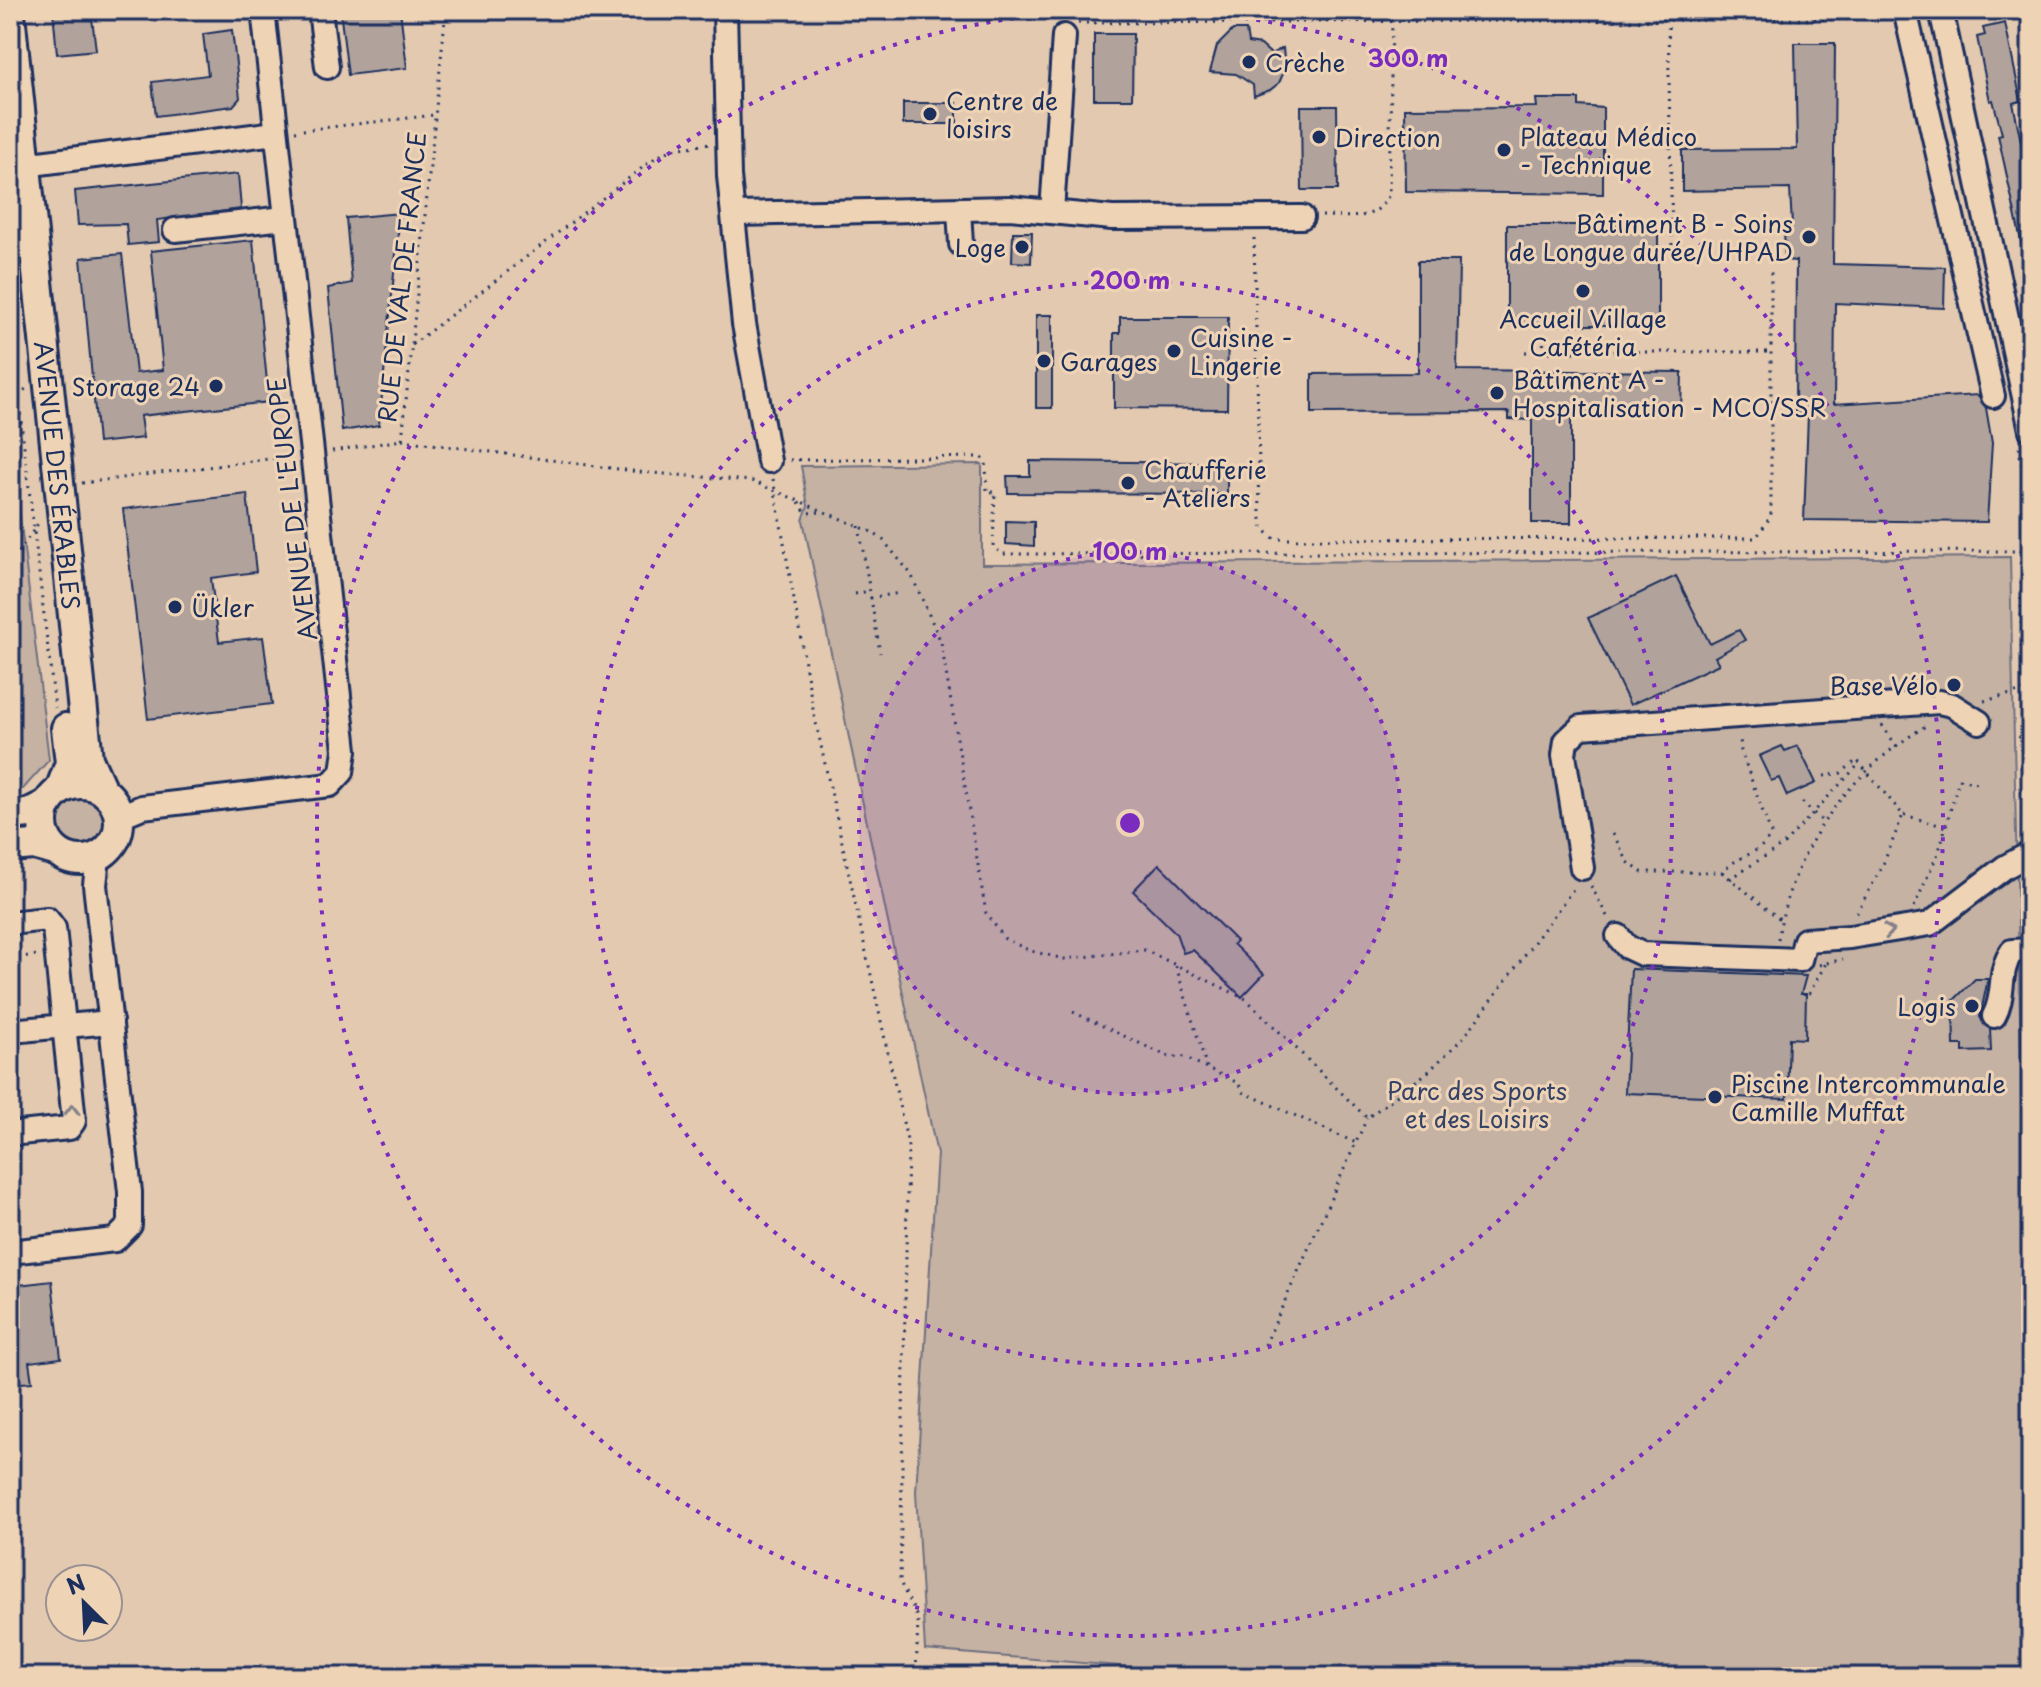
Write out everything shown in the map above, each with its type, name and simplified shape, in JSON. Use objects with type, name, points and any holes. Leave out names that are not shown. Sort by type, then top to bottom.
[{"type":"main road","name":"AVENUE DES ÉRABLES","points":[[10,14],[88,759],[102,790]]},
{"type":"main road","name":"AVENUE DES ÉRABLES","points":[[10,206],[19,393],[70,763],[54,797]]},
{"type":"main road","points":[[10,815],[29,813],[81,784],[102,790],[117,806],[120,816],[116,840],[98,857],[76,861],[34,845],[10,847]]},
{"type":"main road","points":[[54,797],[43,829],[55,851]]},
{"type":"street","name":"AVENUE DE L'EUROPE","points":[[120,816],[142,807],[330,785],[342,772],[345,750],[263,10]]},
{"type":"street","points":[[320,10],[327,67]]},
{"type":"street","points":[[725,10],[729,176],[744,324],[769,461]]},
{"type":"street","points":[[1941,10],[2023,348],[2031,430]]},
{"type":"street","points":[[1896,14],[1993,396]]},
{"type":"street","points":[[1052,211],[1064,36]]},
{"type":"street","points":[[10,125],[14,152],[24,165],[276,133]]},
{"type":"street","points":[[734,214],[959,210],[1052,211],[1112,218],[1302,217]]},
{"type":"street","points":[[959,210],[961,244]]},
{"type":"street","points":[[175,230],[285,218]]},
{"type":"street","points":[[1582,868],[1564,755],[1566,741],[1581,727],[1939,702],[1979,722]]},
{"type":"street","points":[[1618,936],[1627,947],[1642,954],[1800,960],[1805,940],[1842,948],[1930,924],[2005,867],[2031,853]]},
{"type":"street","points":[[10,1252],[115,1240],[130,1225],[130,1192],[95,885],[98,857]]},
{"type":"street","points":[[10,923],[47,919],[54,928],[74,1121],[69,1128],[10,1134]]},
{"type":"street","points":[[1994,1016],[2002,1003],[2000,977],[2006,960],[2012,951],[2028,950]]},
{"type":"street","points":[[10,1031],[111,1022]]},
{"type":"path","name":"RUE DE VAL DE FRANCE","points":[[58,486],[402,440],[446,10]]},
{"type":"path","points":[[1064,36],[1083,20],[1668,19],[1896,14]]},
{"type":"path","points":[[1302,217],[1366,216],[1376,212],[1387,199],[1392,19]]},
{"type":"path","points":[[1668,19],[1672,246]]},
{"type":"path","points":[[276,133],[436,115]]},
{"type":"path","points":[[412,345],[655,158],[673,149],[730,142]]},
{"type":"path","points":[[1254,217],[1260,514],[1263,529],[1275,539],[1756,538],[1771,516],[1771,267]]},
{"type":"path","points":[[10,294],[28,477],[39,522],[55,711]]},
{"type":"path","points":[[1543,353],[1544,332]]},
{"type":"path","points":[[1525,352],[1772,352]]},
{"type":"path","points":[[402,440],[640,472],[752,481],[872,532],[897,554],[929,606],[941,642],[986,913],[996,930],[1005,939],[1031,951],[1064,959],[1145,950],[1246,999],[1367,1118]]},
{"type":"path","points":[[916,1677],[918,1619],[900,1582],[908,1145],[813,709],[769,461],[981,457],[986,462],[987,492],[995,492],[993,546],[1002,554],[2031,550],[2021,585],[2022,680]]},
{"type":"path","points":[[10,479],[28,477]]},
{"type":"path","points":[[799,502],[806,513],[824,512]]},
{"type":"path","points":[[10,566],[39,522]]},
{"type":"path","points":[[859,526],[880,653]]},
{"type":"path","points":[[855,594],[869,591]]},
{"type":"path","points":[[870,598],[900,593]]},
{"type":"path","points":[[1776,959],[1781,920],[1799,867],[1823,822],[1866,770],[1896,746],[1960,710],[2031,689]]},
{"type":"path","points":[[1878,719],[1900,751]]},
{"type":"path","points":[[2019,736],[2022,742],[2023,830]]},
{"type":"path","points":[[1722,872],[1730,863],[1765,847],[1771,834],[1741,751]]},
{"type":"path","points":[[1824,776],[1841,773],[1857,760],[1903,815],[1946,827]]},
{"type":"path","points":[[1730,879],[1784,844],[1860,763]]},
{"type":"path","points":[[1914,927],[1910,914],[1946,827],[1959,779],[1982,784]]},
{"type":"path","points":[[1802,802],[1823,822]]},
{"type":"path","points":[[1842,948],[1882,867],[1903,815]]},
{"type":"path","points":[[1613,834],[1628,862],[1641,872],[1722,872],[1781,920]]},
{"type":"path","points":[[1582,868],[1618,936]]},
{"type":"path","points":[[1265,1345],[1367,1118],[1428,1072],[1465,1036],[1574,889],[1582,868]]},
{"type":"path","points":[[2024,878],[2028,950]]},
{"type":"path","points":[[1809,994],[1826,963]]},
{"type":"path","points":[[1176,966],[1207,1068]]},
{"type":"path","points":[[1073,1012],[1171,1058],[1182,1056],[1238,1083],[1243,1092],[1356,1143]]},
{"type":"green space","points":[[10,432],[49,760],[23,789],[10,790]]},
{"type":"green space","name":"Parc des Sports et des Loisirs","points":[[982,464],[982,564],[2010,557],[2027,1336],[2027,1677],[1253,1677],[925,1650],[916,1492],[937,1154],[803,520],[808,506],[801,466]]},
{"type":"green space","points":[[81,796],[100,804],[108,823],[100,842],[81,850],[62,842],[54,823],[62,804]]},
{"type":"building","points":[[53,10],[91,10],[96,50],[57,54]]},
{"type":"building","points":[[340,10],[400,10],[407,68],[348,75]]},
{"type":"building","points":[[2005,23],[2021,101],[2013,103],[2024,156],[2028,155],[2031,164],[2031,255],[2024,255],[1998,135],[2002,134],[1993,100],[1990,101],[1977,37],[1985,35],[1983,28]]},
{"type":"building","points":[[232,30],[240,98],[233,106],[156,116],[152,82],[208,75],[203,34]]},
{"type":"building","name":"Crèche","points":[[1233,30],[1246,30],[1248,43],[1261,45],[1271,54],[1283,48],[1285,69],[1279,83],[1270,90],[1254,96],[1253,85],[1236,74],[1210,72],[1217,46]]},
{"type":"building","points":[[1094,34],[1133,34],[1132,99],[1094,99]]},
{"type":"building","points":[[1795,43],[1835,43],[1833,264],[1945,267],[1944,308],[1835,303],[1834,404],[1978,395],[1986,408],[1992,443],[1987,522],[1804,520],[1808,414],[1795,414],[1796,261],[1785,260],[1784,226],[1792,226],[1790,189],[1682,191],[1682,150],[1797,149]]},
{"type":"building","name":"Plateau Médico - Technique","points":[[1536,99],[1579,99],[1579,106],[1603,108],[1603,194],[1406,192],[1405,108],[1537,107]]},
{"type":"building","name":"Centre de loisirs","points":[[903,103],[957,103],[957,124],[903,124]]},
{"type":"building","name":"Direction","points":[[1301,106],[1337,106],[1338,190],[1302,190]]},
{"type":"building","points":[[238,174],[241,209],[157,220],[159,242],[128,245],[126,224],[78,225],[75,191]]},
{"type":"building","points":[[400,213],[379,425],[342,431],[328,288],[352,283],[346,218]]},
{"type":"building","name":"Accueil Village Cafétéria","points":[[1507,225],[1658,225],[1658,325],[1507,325]]},
{"type":"building","name":"Loge","points":[[1013,232],[1032,232],[1031,263],[1012,262]]},
{"type":"building","points":[[253,240],[269,402],[140,416],[143,438],[98,443],[81,258],[122,254],[136,373],[163,370],[151,251]]},
{"type":"building","name":"Bâtiment A - Hospitalisation - MCO/SSR","points":[[1418,261],[1459,261],[1457,370],[1682,372],[1681,414],[1571,413],[1571,523],[1532,523],[1532,420],[1509,419],[1509,412],[1312,413],[1312,374],[1418,373]]},
{"type":"building","name":"Garages","points":[[1036,315],[1052,315],[1052,408],[1036,408]]},
{"type":"building","name":"Cuisine - Lingerie","points":[[1120,317],[1228,317],[1227,409],[1114,408],[1114,333],[1120,333]]},
{"type":"building","name":"Chaufferie - Ateliers","points":[[1030,461],[1227,463],[1227,494],[1008,493],[1007,476],[1030,476]]},
{"type":"building","name":"Ükler","points":[[247,494],[256,572],[211,578],[219,642],[263,637],[272,704],[148,719],[123,509]]},
{"type":"building","points":[[1006,521],[1034,522],[1034,546],[1006,544]]},
{"type":"building","points":[[1676,576],[1710,644],[1739,630],[1745,640],[1715,657],[1719,664],[1630,705],[1588,618]]},
{"type":"building","points":[[1782,746],[1785,751],[1798,746],[1816,783],[1787,796],[1779,778],[1771,781],[1759,756]]},
{"type":"building","points":[[1159,864],[1236,941],[1233,944],[1264,974],[1242,997],[1193,950],[1183,953],[1176,933],[1133,891]]},
{"type":"building","points":[[1631,969],[1806,976],[1801,994],[1806,994],[1805,1039],[1789,1038],[1787,1099],[1625,1093]]},
{"type":"building","name":"Logis","points":[[1975,979],[1988,979],[1980,1017],[1990,1029],[1991,1051],[1963,1052],[1963,1045],[1954,1045],[1953,1001]]},
{"type":"building","points":[[52,1281],[61,1358],[29,1362],[32,1382],[10,1384],[10,1286]]},
{"type":"place","name":"Crèche","points":[[1249,62]]},
{"type":"place","name":"Centre de loisirs","points":[[930,114]]},
{"type":"place","name":"Direction","points":[[1319,137]]},
{"type":"place","name":"Plateau Médico - Technique","points":[[1504,150]]},
{"type":"place","name":"Bâtiment B - Soins de Longue durée/UHPAD","points":[[1809,237]]},
{"type":"place","name":"Loge","points":[[1022,247]]},
{"type":"place","name":"Accueil Village Cafétéria","points":[[1583,291]]},
{"type":"place","name":"Cuisine - Lingerie","points":[[1174,351]]},
{"type":"place","name":"Garages","points":[[1044,361]]},
{"type":"place","name":"Storage 24","points":[[216,386]]},
{"type":"place","name":"Bâtiment A - Hospitalisation - MCO/SSR","points":[[1497,393]]},
{"type":"place","name":"Chaufferie - Ateliers","points":[[1128,483]]},
{"type":"place","name":"Ükler","points":[[175,607]]},
{"type":"place","name":"Base Vélo","points":[[1954,685]]},
{"type":"place","name":"Logis","points":[[1972,1006]]},
{"type":"place","name":"Piscine Intercommunale Camille Muffat","points":[[1715,1097]]}]
